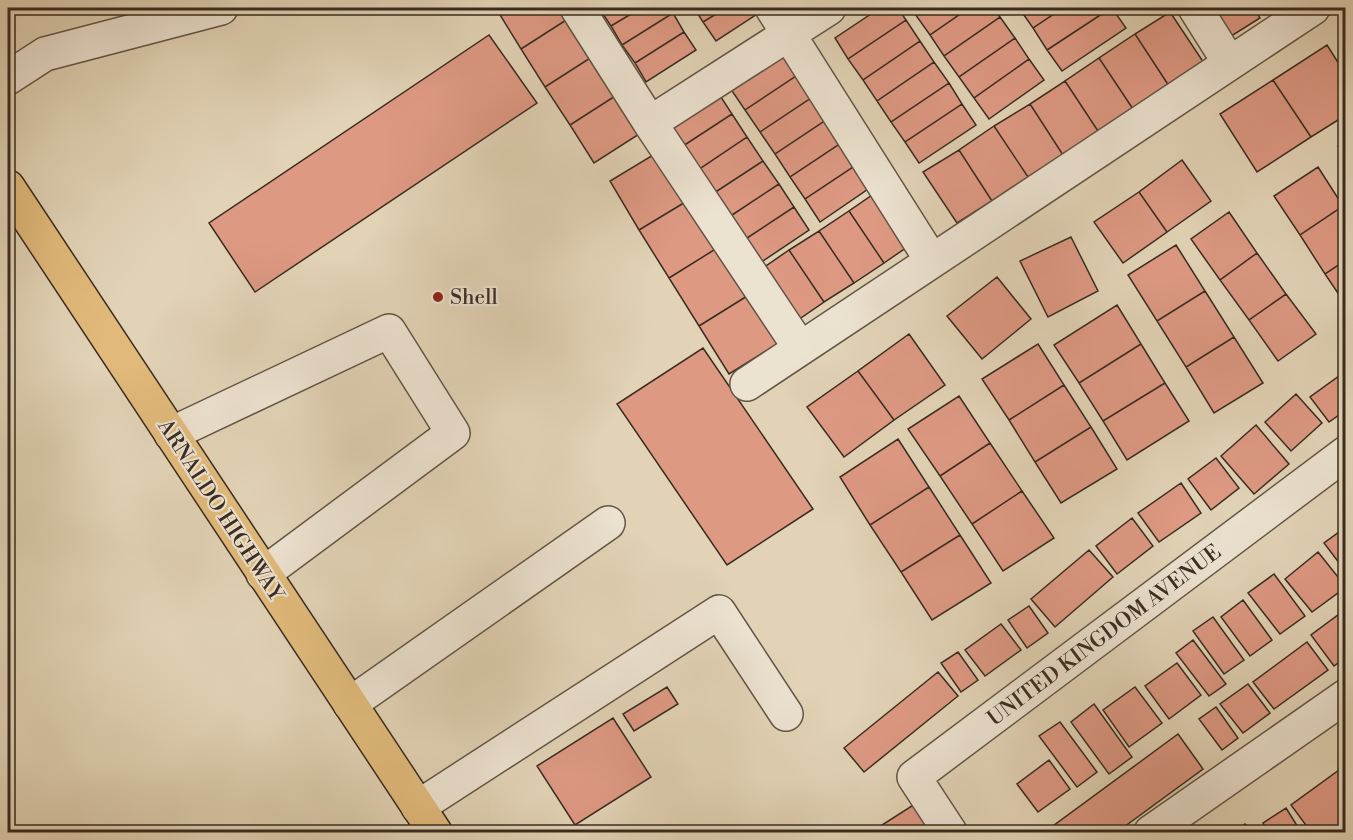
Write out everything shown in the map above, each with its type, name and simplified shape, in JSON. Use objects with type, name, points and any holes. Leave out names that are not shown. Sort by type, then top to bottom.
[{"type":"main road","name":"ARNALDO HIGHWAY","points":[[8,187],[426,820]]},
{"type":"street","points":[[8,78],[45,54],[221,8]]},
{"type":"street","points":[[577,8],[650,123],[800,348]]},
{"type":"street","points":[[650,123],[781,20],[828,8]]},
{"type":"street","points":[[1195,8],[1229,62]]},
{"type":"street","points":[[747,384],[1312,8]]},
{"type":"street","points":[[781,20],[932,261]]},
{"type":"street","points":[[171,434],[389,332],[453,433],[263,574]]},
{"type":"street","name":"UNITED KINGDOM AVENUE","points":[[950,832],[914,777],[1346,453]]},
{"type":"street","points":[[350,704],[608,523]]},
{"type":"street","points":[[426,820],[719,612],[786,714]]},
{"type":"street","points":[[1151,832],[1346,696]]},
{"type":"building","points":[[501,8],[570,8],[574,15],[521,49],[497,10]]},
{"type":"building","points":[[599,8],[641,8],[611,26]]},
{"type":"building","points":[[641,8],[669,8],[673,13],[622,45],[611,26]]},
{"type":"building","points":[[694,8],[726,8],[703,22]]},
{"type":"building","points":[[726,8],[765,9],[716,41],[703,22]]},
{"type":"building","points":[[880,8],[898,8],[906,20],[848,59],[835,38]]},
{"type":"building","points":[[910,8],[924,8],[915,14]]},
{"type":"building","points":[[924,8],[969,8],[930,35],[915,14]]},
{"type":"building","points":[[969,8],[993,8],[1000,17],[944,56],[930,35]]},
{"type":"building","points":[[1019,8],[1063,8],[1033,28]]},
{"type":"building","points":[[1063,8],[1111,8],[1047,50],[1033,28]]},
{"type":"building","points":[[1111,8],[1126,28],[1062,71],[1047,50]]},
{"type":"building","points":[[1204,8],[1254,8],[1260,18],[1225,40]]},
{"type":"building","points":[[1170,12],[1204,63],[1169,86],[1135,34]]},
{"type":"building","points":[[673,13],[684,32],[635,63],[622,45]]},
{"type":"building","points":[[574,15],[598,53],[545,87],[521,49]]},
{"type":"building","points":[[1000,17],[1015,38],[959,77],[944,56]]},
{"type":"building","points":[[906,20],[920,41],[863,80],[848,59]]},
{"type":"building","points":[[684,32],[696,50],[646,82],[635,63]]},
{"type":"building","points":[[1135,34],[1169,86],[1133,109],[1099,58]]},
{"type":"building","points":[[489,35],[537,103],[255,292],[209,223]]},
{"type":"building","points":[[1015,38],[1029,59],[974,98],[959,77]]},
{"type":"building","points":[[920,41],[934,62],[877,101],[863,80]]},
{"type":"building","points":[[1327,45],[1346,75],[1346,115],[1311,137],[1273,80]]},
{"type":"building","points":[[598,53],[623,91],[570,125],[545,87]]},
{"type":"building","points":[[781,53],[796,76],[745,110],[730,88]]},
{"type":"building","points":[[1099,58],[1133,109],[1098,131],[1065,81]]},
{"type":"building","points":[[1029,59],[1044,80],[989,119],[974,98]]},
{"type":"building","points":[[934,62],[949,83],[891,122],[877,101]]},
{"type":"building","points":[[796,76],[811,98],[760,132],[745,110]]},
{"type":"building","points":[[1273,80],[1311,137],[1257,172],[1220,114]]},
{"type":"building","points":[[1065,81],[1098,131],[1063,155],[1030,104]]},
{"type":"building","points":[[949,83],[962,104],[905,142],[891,122]]},
{"type":"building","points":[[623,91],[647,129],[594,163],[570,125]]},
{"type":"building","points":[[717,91],[732,114],[683,146],[668,123]]},
{"type":"building","points":[[811,98],[826,120],[775,154],[760,132]]},
{"type":"building","points":[[962,104],[976,125],[919,163],[905,142]]},
{"type":"building","points":[[1030,104],[1063,155],[1028,177],[994,126]]},
{"type":"building","points":[[732,114],[747,137],[698,170],[683,146]]},
{"type":"building","points":[[826,120],[841,143],[790,177],[775,154]]},
{"type":"building","points":[[994,126],[1028,177],[992,201],[959,150]]},
{"type":"building","points":[[747,137],[763,161],[714,193],[698,170]]},
{"type":"building","points":[[1346,141],[1346,157],[1338,146]]},
{"type":"building","points":[[841,143],[856,165],[805,199],[790,177]]},
{"type":"building","points":[[663,149],[692,198],[639,230],[610,181]]},
{"type":"building","points":[[959,150],[992,201],[957,223],[923,172]]},
{"type":"building","points":[[1182,160],[1211,201],[1167,232],[1139,192]]},
{"type":"building","points":[[763,161],[779,184],[729,217],[714,193]]},
{"type":"building","points":[[856,165],[871,187],[820,222],[805,199]]},
{"type":"building","points":[[1318,167],[1343,206],[1300,235],[1274,196]]},
{"type":"building","points":[[779,184],[794,207],[744,240],[729,217]]},
{"type":"building","points":[[878,191],[913,243],[884,263],[849,211]]},
{"type":"building","points":[[1139,192],[1167,232],[1123,263],[1094,222]]},
{"type":"building","points":[[692,198],[722,245],[669,278],[639,230]]},
{"type":"building","points":[[1343,206],[1346,210],[1346,260],[1325,274],[1300,235]]},
{"type":"building","points":[[794,207],[809,230],[760,263],[744,240]]},
{"type":"building","points":[[849,211],[884,263],[854,283],[819,231]]},
{"type":"building","points":[[1229,212],[1257,253],[1220,280],[1191,239]]},
{"type":"building","points":[[819,231],[854,283],[824,302],[789,250]]},
{"type":"building","points":[[1071,237],[1098,291],[1048,317],[1020,261]]},
{"type":"building","points":[[722,245],[752,293],[699,326],[669,278]]},
{"type":"building","points":[[1176,245],[1205,291],[1157,321],[1128,275]]},
{"type":"building","points":[[789,250],[824,302],[795,322],[760,270]]},
{"type":"building","points":[[1257,253],[1286,294],[1249,320],[1220,280]]},
{"type":"building","points":[[1346,260],[1346,305],[1325,274]]},
{"type":"building","points":[[997,277],[1031,319],[982,359],[947,316]]},
{"type":"building","points":[[1205,291],[1234,337],[1186,367],[1157,321]]},
{"type":"building","points":[[752,293],[782,341],[729,374],[699,326]]},
{"type":"building","points":[[1286,294],[1316,334],[1278,361],[1249,320]]},
{"type":"building","points":[[1117,305],[1141,344],[1079,383],[1054,345]]},
{"type":"building","points":[[909,334],[945,385],[894,420],[858,371]]},
{"type":"building","points":[[1234,337],[1263,383],[1214,413],[1186,367]]},
{"type":"building","points":[[1038,344],[1064,385],[1009,420],[982,379]]},
{"type":"building","points":[[1141,344],[1165,383],[1103,421],[1079,383]]},
{"type":"building","points":[[703,348],[813,509],[727,565],[617,404]]},
{"type":"building","points":[[858,371],[894,420],[844,457],[807,407]]},
{"type":"building","points":[[1346,371],[1346,410],[1329,422],[1310,397]]},
{"type":"building","points":[[1165,383],[1189,421],[1127,460],[1103,421]]},
{"type":"building","points":[[1064,385],[1091,427],[1035,462],[1009,420]]},
{"type":"building","points":[[1296,394],[1322,423],[1291,451],[1265,422]]},
{"type":"building","points":[[959,396],[990,443],[940,476],[908,429]]},
{"type":"building","points":[[1256,425],[1289,464],[1254,494],[1221,456]]},
{"type":"building","points":[[1091,427],[1117,469],[1061,503],[1035,462]]},
{"type":"building","points":[[898,439],[929,487],[870,525],[840,477]]},
{"type":"building","points":[[990,443],[1022,491],[972,524],[940,476]]},
{"type":"building","points":[[1216,458],[1239,488],[1211,510],[1188,479]]},
{"type":"building","points":[[1181,483],[1201,513],[1159,542],[1138,513]]},
{"type":"building","points":[[929,487],[960,535],[901,572],[870,525]]},
{"type":"building","points":[[1022,491],[1054,538],[1003,571],[972,524]]},
{"type":"building","points":[[1132,518],[1153,546],[1117,574],[1096,546]]},
{"type":"building","points":[[1346,527],[1346,572],[1324,543]]},
{"type":"building","points":[[960,535],[991,583],[932,620],[901,572]]},
{"type":"building","points":[[1089,550],[1113,577],[1055,627],[1031,599]]},
{"type":"building","points":[[1318,552],[1346,587],[1312,612],[1285,579]]},
{"type":"building","points":[[1274,574],[1305,616],[1280,634],[1248,593]]},
{"type":"building","points":[[1243,600],[1272,640],[1250,656],[1221,617]]},
{"type":"building","points":[[1029,606],[1048,633],[1027,648],[1008,620]]},
{"type":"building","points":[[1346,609],[1346,657],[1334,666],[1311,635]]},
{"type":"building","points":[[1213,617],[1244,660],[1224,674],[1193,631]]},
{"type":"building","points":[[1001,624],[1021,650],[985,676],[965,650]]},
{"type":"building","points":[[1193,640],[1226,684],[1209,696],[1176,653]]},
{"type":"building","points":[[1307,642],[1328,670],[1274,709],[1253,682]]},
{"type":"building","points":[[958,652],[978,680],[961,692],[941,663]]},
{"type":"building","points":[[1177,663],[1201,695],[1169,719],[1145,686]]},
{"type":"building","points":[[938,672],[958,696],[864,772],[844,748]]},
{"type":"building","points":[[1248,684],[1270,713],[1243,733],[1220,704]]},
{"type":"building","points":[[667,687],[678,704],[634,731],[623,714]]},
{"type":"building","points":[[1135,687],[1162,723],[1129,747],[1103,710]]},
{"type":"building","points":[[1094,704],[1132,757],[1109,774],[1071,722]]},
{"type":"building","points":[[1216,707],[1238,738],[1222,750],[1199,719]]},
{"type":"building","points":[[613,718],[651,777],[575,825],[537,766]]},
{"type":"building","points":[[1060,722],[1097,772],[1077,787],[1039,736]]},
{"type":"building","points":[[1178,734],[1203,769],[1117,832],[1058,832],[1053,826]]},
{"type":"building","points":[[1049,760],[1070,789],[1038,812],[1017,784]]},
{"type":"building","points":[[1346,765],[1346,823],[1333,832],[1311,832],[1291,805]]},
{"type":"building","points":[[918,802],[938,832],[871,832]]},
{"type":"building","points":[[1286,808],[1301,832],[1268,832],[1263,823]]},
{"type":"building","points":[[1245,824],[1251,832],[1233,832]]},
{"type":"place","name":"Shell","points":[[438,297]]}]
